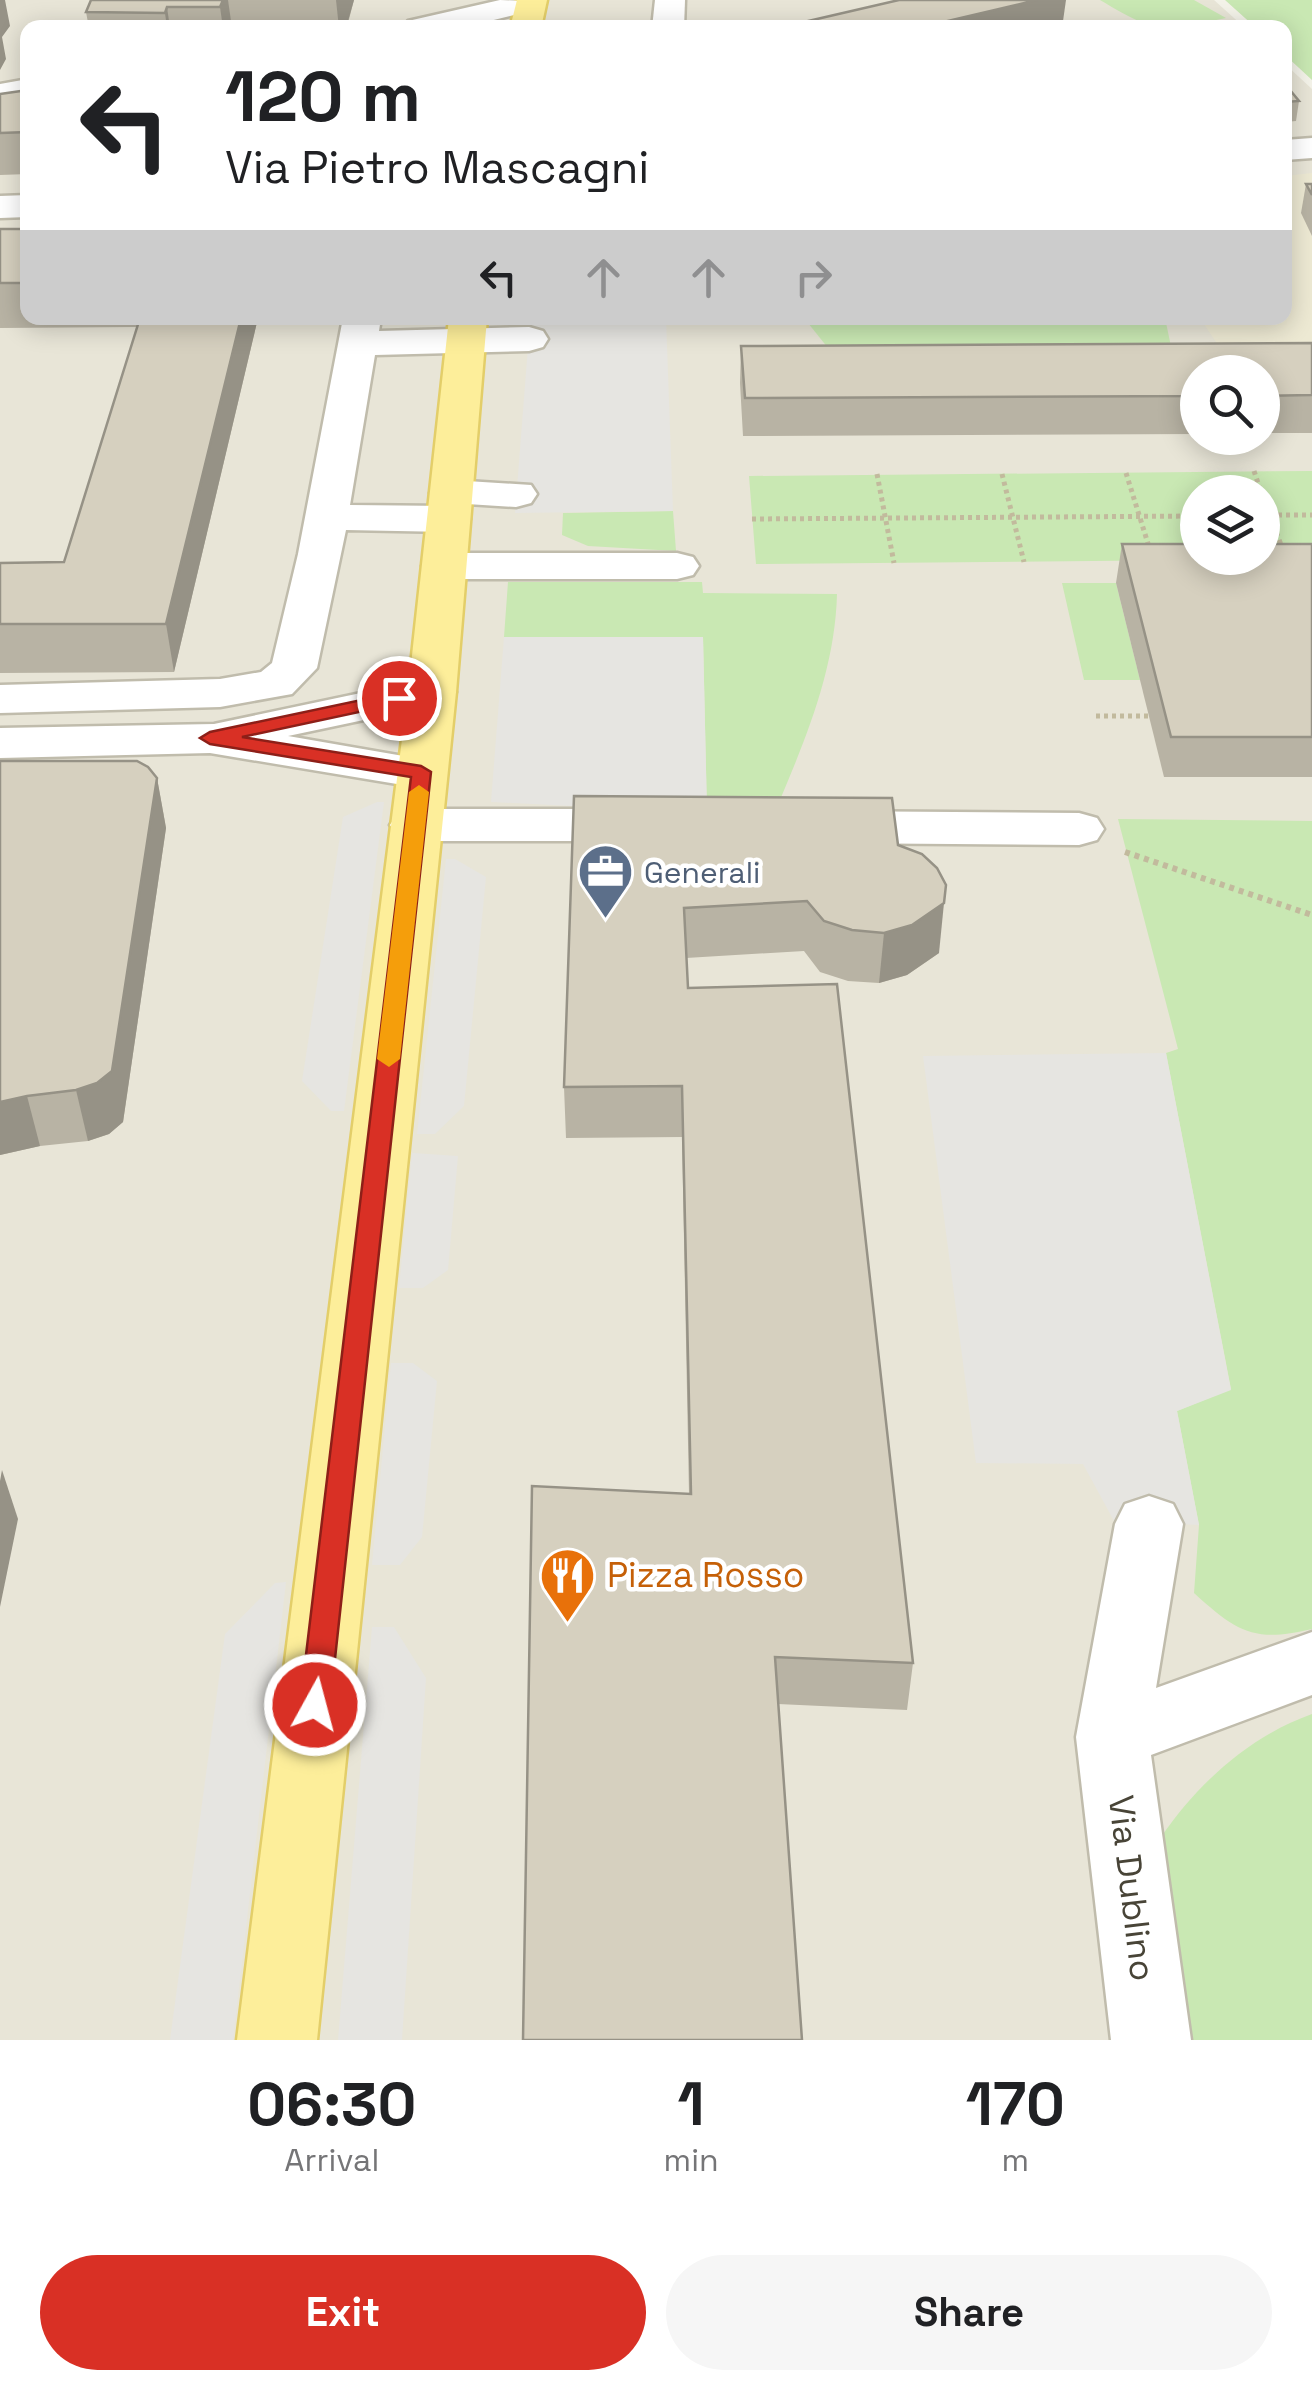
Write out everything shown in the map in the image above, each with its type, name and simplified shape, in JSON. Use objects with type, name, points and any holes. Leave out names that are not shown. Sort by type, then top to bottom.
[{"type":"main road","points":[[277,2040],[432,692],[466,333]]},
{"type":"street","points":[[468,20],[529,10]]},
{"type":"street","points":[[0,698],[220,693],[276,684],[294,668],[360,330],[466,333],[529,340]]},
{"type":"street","points":[[448,526],[516,494]]},
{"type":"street","points":[[326,517],[448,526],[677,566]]},
{"type":"street","points":[[0,743],[210,738],[432,692]]},
{"type":"street","points":[[210,738],[418,798],[691,825]]},
{"type":"street","points":[[769,826],[1080,830]]},
{"type":"street","name":"Via Dublino","points":[[1149,1524],[1112,1737],[1152,2040]]},
{"type":"street","points":[[1112,1737],[1312,1662]]},
{"type":"path","points":[[1126,473],[1153,560]]},
{"type":"path","points":[[877,474],[894,563]]},
{"type":"path","points":[[1002,474],[1024,562]]},
{"type":"path","points":[[1280,515],[1312,515]]},
{"type":"path","points":[[752,519],[1180,516]]},
{"type":"path","points":[[1280,546],[1286,559]]},
{"type":"path","points":[[1096,716],[1148,716]]},
{"type":"path","points":[[1080,830],[1126,852],[1312,915]]},
{"type":"shaded area","points":[[0,0],[1214,0],[1236,20],[20,20],[20,325],[1292,325],[1292,70],[1312,89],[1312,2040],[0,2040]]},
{"type":"shaded area","points":[[1312,173],[1312,359],[1225,355],[1205,325],[1292,325],[1292,175]]},
{"type":"shaded area","points":[[530,325],[666,325],[673,511],[515,513]]},
{"type":"shaded area","points":[[504,637],[703,637],[707,813],[491,802]]},
{"type":"shaded area","points":[[384,802],[344,1111],[331,1111],[302,1081],[343,817]]},
{"type":"shaded area","points":[[446,859],[455,859],[486,877],[464,1106],[435,1134],[417,1134]]},
{"type":"shaded area","points":[[1166,1053],[1231,1390],[1177,1411],[1199,1525],[1114,1521],[1083,1464],[976,1463],[923,1056]]},
{"type":"shaded area","points":[[412,1153],[458,1156],[448,1270],[423,1288],[399,1288]]},
{"type":"shaded area","points":[[391,1363],[413,1363],[437,1381],[422,1537],[400,1565],[372,1565]]},
{"type":"shaded area","points":[[286,1582],[233,2040],[170,2040],[225,1634],[275,1583]]},
{"type":"shaded area","points":[[372,1627],[394,1627],[426,1678],[402,2040],[338,2040]]},
{"type":"green space","points":[[1100,0],[1194,0],[1226,18],[1216,20],[1135,19]]},
{"type":"green space","points":[[1225,0],[1312,0],[1312,80],[1292,61],[1292,20],[1247,20]]},
{"type":"green space","points":[[810,325],[1166,325],[1176,370],[832,353]]},
{"type":"green space","points":[[1312,471],[1312,559],[1280,559],[1280,475],[1180,475],[1180,560],[756,564],[749,476]]},
{"type":"green space","points":[[673,511],[676,551],[588,546],[562,535],[563,513]]},
{"type":"green space","points":[[508,582],[702,582],[703,593],[837,594],[824,679],[807,734],[774,814],[707,813],[703,637],[504,637]]},
{"type":"green space","points":[[1062,583],[1116,583],[1140,680],[1084,680]]},
{"type":"green space","points":[[1118,819],[1312,821],[1312,1629],[1275,1635],[1247,1631],[1222,1617],[1194,1593],[1199,1525],[1177,1411],[1231,1389],[1166,1053],[1178,1049]]},
{"type":"green space","points":[[1312,1714],[1312,2040],[1192,2040],[1161,1837],[1191,1798],[1227,1764],[1267,1735]]},
{"type":"building","points":[[91,0],[223,0],[220,7],[167,7],[165,13],[86,12]]},
{"type":"building","points":[[899,0],[1037,0],[952,20],[813,20]]},
{"type":"building","points":[[20,91],[20,132],[0,133],[0,94]]},
{"type":"building","points":[[0,229],[20,229],[20,283],[0,283]]},
{"type":"building","points":[[138,325],[239,325],[166,624],[0,624],[0,563],[64,562]]},
{"type":"building","points":[[1312,343],[1312,395],[1280,396],[1280,355],[1180,355],[1180,396],[745,398],[741,346]]},
{"type":"building","points":[[1122,544],[1180,544],[1180,575],[1280,575],[1280,544],[1312,544],[1312,737],[1171,737]]},
{"type":"building","points":[[0,761],[137,761],[157,778],[112,1071],[97,1083],[76,1090],[0,1102]]},
{"type":"building","points":[[574,796],[892,798],[898,845],[922,854],[937,868],[946,885],[944,903],[912,925],[884,933],[852,930],[824,921],[807,901],[684,908],[688,988],[837,984],[913,1663],[775,1657],[802,2040],[523,2040],[532,1486],[691,1494],[682,1086],[564,1087]]},
{"type":"slow traffic","points":[[389,1059],[419,792]]},
{"type":"place","name":"Generali","points":[[605,921]]},
{"type":"place","name":"Pizza Rosso","points":[[568,1624]]},
{"type":"route","points":[[315,1705],[421,772],[210,738],[399,698]]}]
